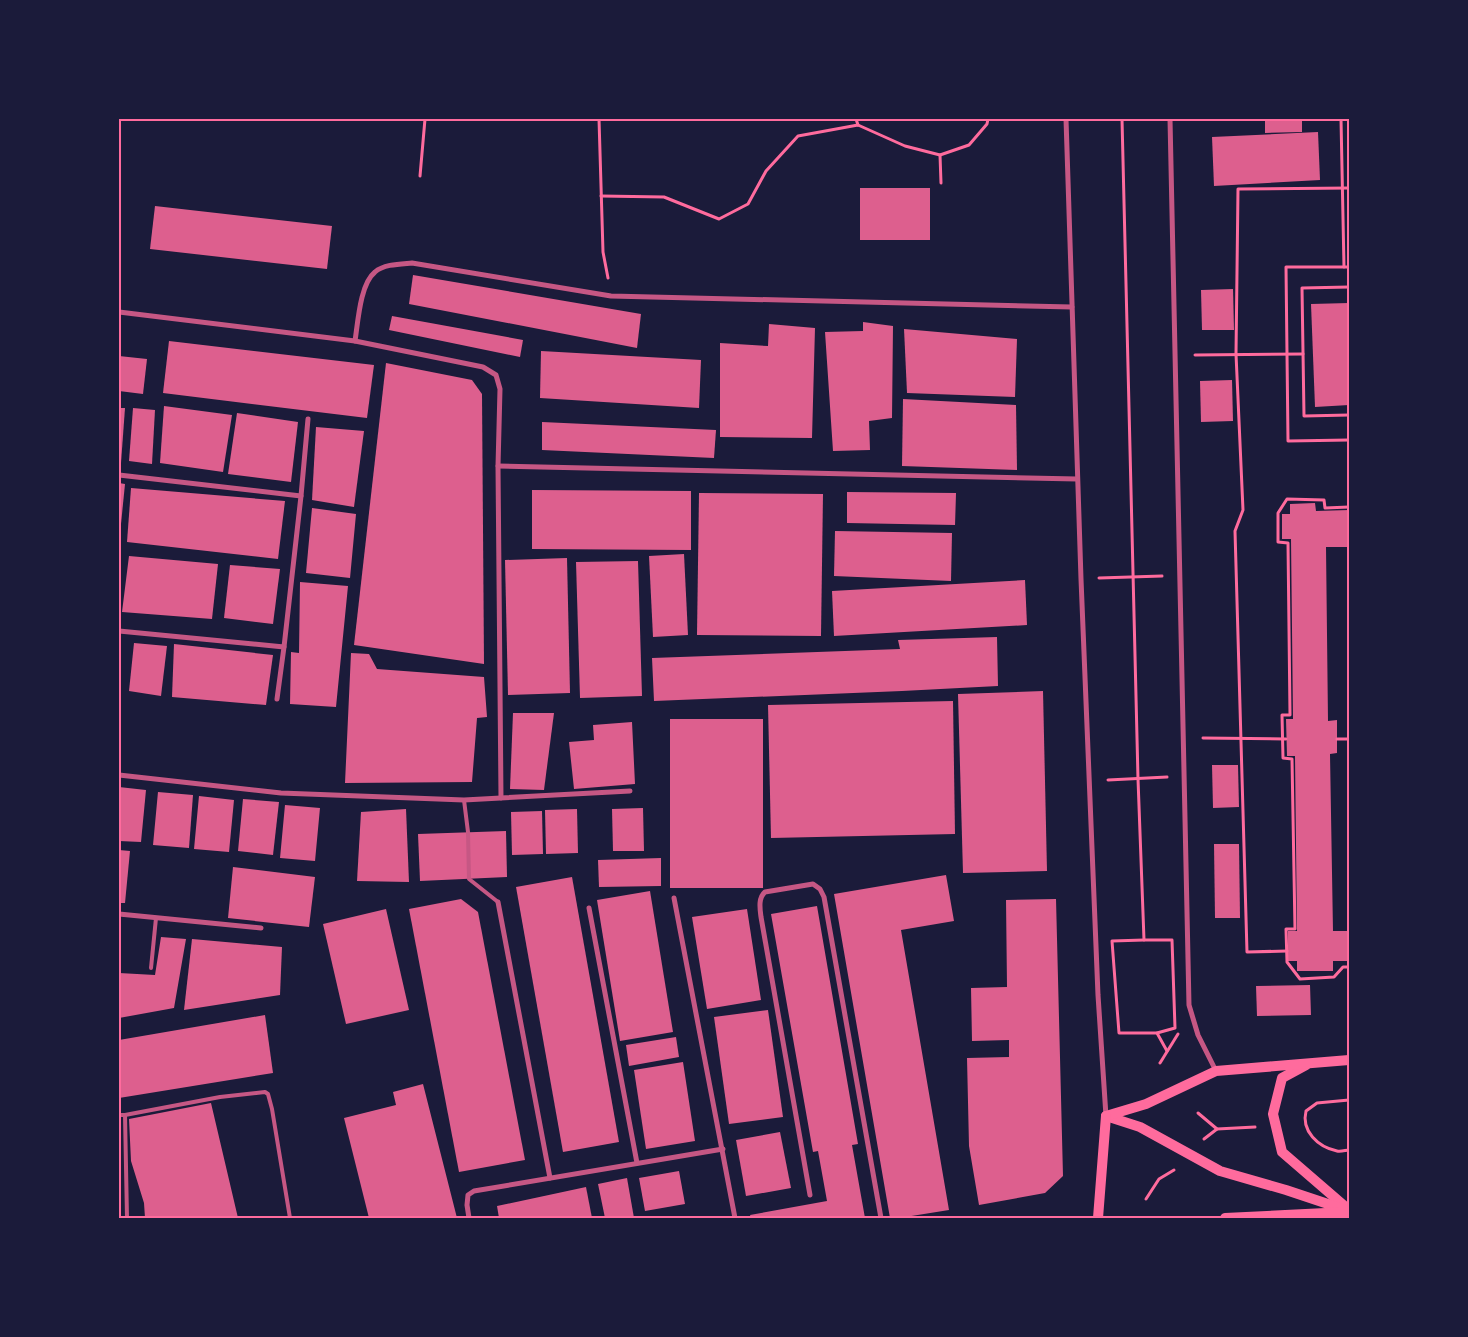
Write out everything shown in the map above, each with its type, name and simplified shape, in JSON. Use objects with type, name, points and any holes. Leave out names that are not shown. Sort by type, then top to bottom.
[{"type":"main road","points":[[1106,1116],[1146,1104],[1216,1072],[1310,1062],[1349,1060]]},
{"type":"main road","points":[[1310,1062],[1282,1078],[1273,1114],[1282,1152],[1349,1211]]},
{"type":"main road","points":[[1106,1116],[1140,1127],[1220,1171],[1349,1211]]},
{"type":"main road","points":[[1098,1218],[1106,1116]]},
{"type":"main road","points":[[1226,1218],[1349,1211]]},
{"type":"street","points":[[1066,119],[1077,479],[1098,994],[1106,1116]]},
{"type":"street","points":[[1170,119],[1189,1005],[1198,1034],[1216,1072]]},
{"type":"street","points":[[354,341],[365,285],[375,271],[392,265],[412,262],[610,296],[1072,307]]},
{"type":"street","points":[[119,312],[354,341],[483,367],[496,375],[500,389],[498,466],[501,798]]},
{"type":"street","points":[[277,699],[301,496],[308,419]]},
{"type":"street","points":[[498,466],[1077,479]]},
{"type":"street","points":[[119,475],[301,496]]},
{"type":"street","points":[[119,631],[284,648]]},
{"type":"street","points":[[119,775],[281,793],[464,800],[630,791]]},
{"type":"street","points":[[810,1195],[760,917],[760,900],[761,895],[765,892],[813,884],[820,888],[824,897],[882,1218]]},
{"type":"street","points":[[674,898],[735,1218]]},
{"type":"street","points":[[498,902],[550,1178]]},
{"type":"street","points":[[589,908],[638,1163]]},
{"type":"street","points":[[119,914],[260,928]]},
{"type":"street","points":[[469,1218],[467,1199],[468,1195],[474,1191],[722,1149]]},
{"type":"lane","points":[[464,800],[468,832],[469,879],[498,902]]},
{"type":"lane","points":[[151,968],[156,918]]},
{"type":"lane","points":[[119,1115],[220,1097],[265,1092],[268,1094],[272,1109],[290,1218]]},
{"type":"lane","points":[[125,1115],[127,1218]]},
{"type":"path","points":[[420,176],[425,119]]},
{"type":"path","points":[[599,119],[603,252],[610,296]]},
{"type":"path","points":[[856,119],[858,125]]},
{"type":"path","points":[[602,196],[664,197],[719,219],[748,204],[766,171],[798,136],[858,125],[905,146],[940,155],[969,145],[987,124],[988,119]]},
{"type":"path","points":[[1122,119],[1138,779],[1144,940]]},
{"type":"path","points":[[1341,119],[1344,266]]},
{"type":"path","points":[[940,155],[942,183]]},
{"type":"path","points":[[1287,951],[1247,952],[1235,532],[1243,510],[1236,354],[1238,189],[1349,188]]},
{"type":"path","points":[[1349,266],[1286,267],[1288,441],[1349,440]]},
{"type":"path","points":[[1349,287],[1302,288],[1304,416],[1349,415]]},
{"type":"path","points":[[1195,355],[1303,354]]},
{"type":"path","points":[[1349,507],[1324,508],[1324,500],[1287,499],[1278,513],[1278,542],[1288,543],[1290,715],[1282,715],[1285,739],[1283,758],[1292,758],[1295,929],[1286,929],[1287,962],[1300,979],[1334,977],[1343,967],[1349,967]]},
{"type":"path","points":[[1099,578],[1168,575]]},
{"type":"path","points":[[1203,738],[1285,739]]},
{"type":"path","points":[[1337,739],[1349,739]]},
{"type":"path","points":[[1105,780],[1172,777]]},
{"type":"path","points":[[1144,940],[1172,940],[1175,1028],[1157,1033],[1119,1033],[1112,941],[1144,940]]},
{"type":"path","points":[[1157,1033],[1167,1052]]},
{"type":"path","points":[[1160,1063],[1178,1034]]},
{"type":"path","points":[[1349,1100],[1317,1103],[1306,1111],[1304,1121],[1308,1132],[1319,1143],[1338,1151],[1349,1150]]},
{"type":"path","points":[[1198,1113],[1217,1129]]},
{"type":"path","points":[[1203,1140],[1217,1129],[1255,1126]]},
{"type":"path","points":[[1146,1199],[1159,1179],[1179,1167]]},
{"type":"building","points":[[1265,119],[1302,119],[1302,132],[1265,133]]},
{"type":"building","points":[[1318,132],[1320,180],[1214,186],[1212,137]]},
{"type":"building","points":[[860,188],[930,188],[930,240],[860,240]]},
{"type":"building","points":[[155,206],[332,226],[327,269],[150,249]]},
{"type":"building","points":[[413,275],[641,314],[637,348],[409,304]]},
{"type":"building","points":[[1233,289],[1234,330],[1202,330],[1201,290]]},
{"type":"building","points":[[1349,303],[1349,405],[1315,407],[1311,304]]},
{"type":"building","points":[[392,316],[523,340],[520,357],[389,330]]},
{"type":"building","points":[[863,322],[893,326],[892,418],[869,421],[870,450],[833,451],[825,332],[863,331]]},
{"type":"building","points":[[769,324],[815,328],[812,438],[720,437],[720,343],[768,346]]},
{"type":"building","points":[[904,329],[1017,339],[1015,397],[907,393]]},
{"type":"building","points":[[169,341],[374,365],[367,418],[163,393]]},
{"type":"building","points":[[541,351],[701,360],[699,408],[540,398]]},
{"type":"building","points":[[119,356],[147,359],[143,394],[119,391]]},
{"type":"building","points":[[386,363],[472,380],[482,394],[484,664],[354,645]]},
{"type":"building","points":[[1232,380],[1233,421],[1201,422],[1200,381]]},
{"type":"building","points":[[903,399],[1016,405],[1017,470],[902,466]]},
{"type":"building","points":[[164,406],[232,415],[223,472],[160,463]]},
{"type":"building","points":[[119,408],[125,408],[121,463],[119,463]]},
{"type":"building","points":[[133,408],[155,410],[152,464],[129,461]]},
{"type":"building","points":[[237,413],[298,422],[291,482],[228,474]]},
{"type":"building","points":[[542,422],[716,430],[714,458],[542,450]]},
{"type":"building","points":[[316,427],[364,431],[354,507],[312,500]]},
{"type":"building","points":[[119,483],[125,484],[120,534],[119,534]]},
{"type":"building","points":[[131,488],[285,501],[278,559],[127,542]]},
{"type":"building","points":[[532,490],[691,491],[691,550],[532,549]]},
{"type":"building","points":[[847,492],[956,493],[955,525],[847,523]]},
{"type":"building","points":[[699,493],[823,494],[821,636],[697,635]]},
{"type":"building","points":[[1315,503],[1316,511],[1349,510],[1349,547],[1326,547],[1328,721],[1337,720],[1337,753],[1330,754],[1333,931],[1349,931],[1349,961],[1333,961],[1333,971],[1297,971],[1297,961],[1288,961],[1288,931],[1297,931],[1295,756],[1287,756],[1286,719],[1293,719],[1291,539],[1282,539],[1282,514],[1290,514],[1290,504]]},
{"type":"building","points":[[312,508],[356,514],[350,578],[306,573]]},
{"type":"building","points":[[835,531],[952,533],[951,581],[834,576]]},
{"type":"building","points":[[684,554],[688,635],[653,637],[649,556]]},
{"type":"building","points":[[129,556],[218,564],[212,619],[122,612]]},
{"type":"building","points":[[567,558],[570,693],[508,695],[505,560]]},
{"type":"building","points":[[638,561],[642,696],[580,698],[576,562]]},
{"type":"building","points":[[230,565],[280,569],[273,624],[224,618]]},
{"type":"building","points":[[1025,580],[1027,625],[834,636],[832,591]]},
{"type":"building","points":[[300,582],[348,586],[336,707],[290,704],[291,652],[299,653]]},
{"type":"building","points":[[997,637],[998,686],[654,701],[652,658],[900,649],[898,640]]},
{"type":"building","points":[[134,643],[167,646],[161,696],[129,691]]},
{"type":"building","points":[[174,644],[273,655],[266,705],[172,697]]},
{"type":"building","points":[[351,653],[369,654],[377,669],[484,677],[487,717],[477,718],[472,782],[345,783]]},
{"type":"building","points":[[1043,691],[1047,871],[963,873],[958,694]]},
{"type":"building","points":[[953,701],[955,834],[771,838],[768,705]]},
{"type":"building","points":[[513,713],[554,713],[544,790],[510,789]]},
{"type":"building","points":[[670,719],[763,719],[763,888],[670,888]]},
{"type":"building","points":[[632,722],[635,784],[574,789],[569,742],[594,740],[593,725]]},
{"type":"building","points":[[1212,765],[1238,765],[1239,807],[1213,808]]},
{"type":"building","points":[[119,787],[146,790],[141,842],[119,841]]},
{"type":"building","points":[[158,792],[193,795],[189,848],[153,845]]},
{"type":"building","points":[[199,796],[234,800],[229,852],[194,849]]},
{"type":"building","points":[[243,799],[279,802],[273,855],[238,851]]},
{"type":"building","points":[[285,805],[320,808],[315,861],[280,858]]},
{"type":"building","points":[[643,808],[644,851],[613,851],[612,809]]},
{"type":"building","points":[[406,809],[409,882],[357,881],[361,812]]},
{"type":"building","points":[[577,809],[578,853],[546,854],[545,810]]},
{"type":"building","points":[[542,811],[543,854],[512,855],[511,812]]},
{"type":"building","points":[[506,831],[507,877],[420,881],[418,834]]},
{"type":"building","points":[[1214,844],[1239,844],[1240,918],[1215,918]]},
{"type":"building","points":[[119,850],[130,851],[125,903],[119,903]]},
{"type":"building","points":[[661,858],[661,886],[599,887],[598,860]]},
{"type":"building","points":[[233,867],[315,877],[309,927],[228,918]]},
{"type":"building","points":[[946,875],[954,921],[901,930],[949,1210],[890,1218],[834,894]]},
{"type":"building","points":[[572,877],[619,1142],[563,1152],[516,887]]},
{"type":"building","points":[[650,891],[673,1032],[620,1041],[597,900]]},
{"type":"building","points":[[461,899],[478,912],[525,1160],[459,1172],[409,909]]},
{"type":"building","points":[[1056,899],[1063,1176],[1045,1193],[979,1205],[969,1146],[967,1058],[1009,1057],[1009,1040],[972,1041],[971,988],[1007,987],[1006,900]]},
{"type":"building","points":[[817,906],[858,1144],[852,1145],[865,1218],[751,1218],[750,1215],[827,1201],[818,1151],[813,1152],[771,914]]},
{"type":"building","points":[[386,909],[409,1010],[346,1024],[323,924]]},
{"type":"building","points":[[747,909],[761,1000],[707,1009],[692,917]]},
{"type":"building","points":[[161,937],[186,939],[174,1008],[119,1018],[119,973],[155,975]]},
{"type":"building","points":[[192,939],[282,947],[280,995],[184,1010]]},
{"type":"building","points":[[1310,985],[1311,1015],[1257,1016],[1256,986]]},
{"type":"building","points":[[768,1010],[783,1117],[729,1124],[714,1017]]},
{"type":"building","points":[[265,1015],[273,1073],[119,1098],[119,1040]]},
{"type":"building","points":[[676,1037],[679,1057],[629,1066],[626,1045]]},
{"type":"building","points":[[683,1062],[695,1141],[646,1149],[634,1070]]},
{"type":"building","points":[[423,1084],[457,1218],[369,1218],[344,1118],[396,1105],[393,1092]]},
{"type":"building","points":[[211,1103],[238,1218],[145,1218],[144,1203],[131,1161],[129,1119]]},
{"type":"building","points":[[780,1132],[791,1188],[746,1196],[736,1140]]},
{"type":"building","points":[[679,1171],[685,1204],[645,1211],[639,1178]]},
{"type":"building","points":[[627,1178],[634,1218],[605,1218],[598,1184]]},
{"type":"building","points":[[586,1187],[592,1218],[499,1218],[497,1206]]}]
